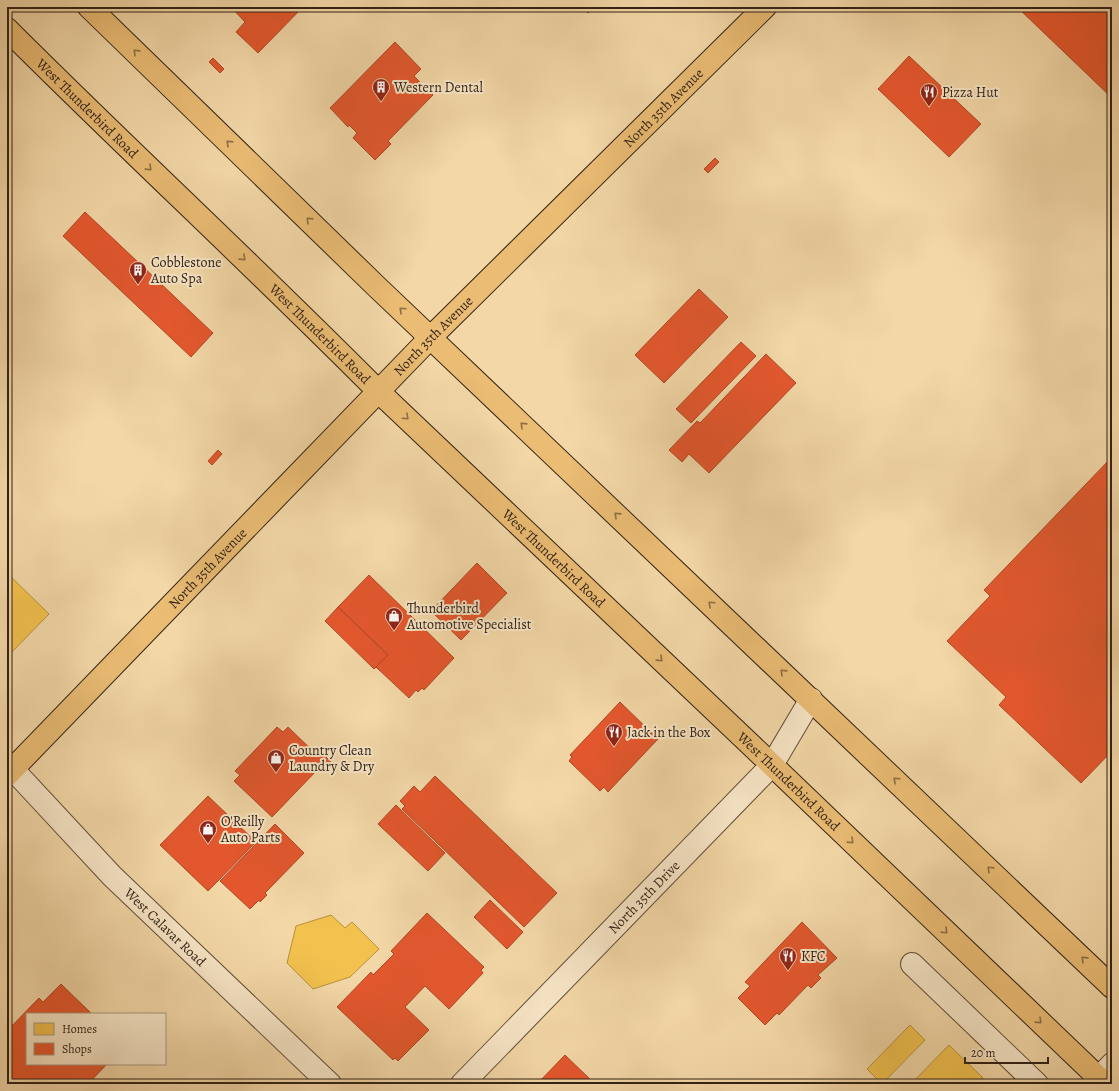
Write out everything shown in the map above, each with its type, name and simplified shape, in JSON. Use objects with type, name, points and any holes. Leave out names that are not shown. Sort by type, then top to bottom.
[{"type":"main road","points":[[89,7],[430,337],[1112,986]]},
{"type":"main road","name":"North 35th Avenue","points":[[9,769],[430,337],[765,7]]},
{"type":"main road","name":"West Thunderbird Road","points":[[7,29],[80,102],[378,391],[1102,1078]]},
{"type":"street","name":"North 35th Drive","points":[[462,1084],[772,765],[811,699]]},
{"type":"street","name":"West Calavar Road","points":[[9,769],[112,876],[330,1084]]},
{"type":"street","points":[[912,964],[1037,1084]]},
{"type":"building: Homes","points":[[7,573],[49,614],[7,657]]},
{"type":"building: Homes","points":[[331,915],[345,928],[352,922],[379,949],[350,977],[313,989],[287,963],[296,926]]},
{"type":"building: Homes","points":[[910,1025],[925,1040],[882,1084],[867,1069]]},
{"type":"building: Homes","points":[[949,1045],[983,1078],[978,1084],[911,1084]]},
{"type":"building: Shops","points":[[231,7],[303,7],[258,53],[236,32],[245,22]]},
{"type":"building: Shops","points":[[582,7],[595,7],[588,13]]},
{"type":"building: Shops","points":[[1017,7],[1112,7],[1112,98]]},
{"type":"building: Shops","name":"Western Dental","points":[[395,42],[421,69],[414,76],[433,95],[388,141],[391,144],[375,160],[353,138],[357,133],[349,125],[348,127],[330,108]]},
{"type":"building: Shops","name":"Pizza Hut","points":[[909,56],[981,124],[949,157],[878,89]]},
{"type":"building: Shops","points":[[213,58],[224,69],[220,73],[209,62]]},
{"type":"building: Shops","points":[[715,158],[719,162],[708,173],[704,169]]},
{"type":"building: Shops","name":"Cobblestone Auto Spa","points":[[85,212],[213,333],[191,357],[63,236]]},
{"type":"building: Shops","points":[[699,289],[728,317],[664,383],[635,355]]},
{"type":"building: Shops","points":[[741,342],[756,356],[691,423],[676,409]]},
{"type":"building: Shops","points":[[766,354],[796,383],[709,473],[689,454],[682,462],[669,450],[697,421],[700,423]]},
{"type":"building: Shops","points":[[218,450],[222,454],[212,465],[208,461]]},
{"type":"building: Shops","points":[[1112,457],[1112,751],[1081,783],[999,705],[1006,697],[947,641],[990,596],[984,590]]},
{"type":"building: Shops","points":[[477,563],[507,593],[461,640],[431,611]]},
{"type":"building: Shops","name":"Thunderbird Automotive Specialist","points":[[369,575],[454,658],[424,690],[422,688],[418,692],[416,690],[409,698],[376,667],[388,655],[338,607]]},
{"type":"building: Shops","points":[[338,607],[388,655],[374,669],[325,621]]},
{"type":"building: Shops","name":"Jack in the Box","points":[[620,702],[658,739],[608,792],[604,787],[600,791],[569,761],[572,757],[570,755]]},
{"type":"building: Shops","name":"Country Clean Laundry & Dry","points":[[277,727],[283,732],[288,727],[318,756],[321,752],[331,762],[323,770],[320,767],[272,817],[234,781],[240,775],[235,771]]},
{"type":"building: Shops","points":[[435,776],[557,893],[524,927],[402,809],[405,806],[400,801],[414,786],[420,792]]},
{"type":"building: Shops","name":"O'Reilly Auto Parts","points":[[208,796],[256,842],[208,891],[160,845]]},
{"type":"building: Shops","points":[[396,805],[445,853],[428,871],[378,824]]},
{"type":"building: Shops","points":[[275,824],[304,853],[265,893],[267,895],[260,902],[259,900],[250,909],[220,881]]},
{"type":"building: Shops","points":[[490,900],[523,932],[507,949],[474,917]]},
{"type":"building: Shops","points":[[427,913],[484,967],[481,970],[483,973],[449,1009],[425,986],[405,1007],[429,1030],[398,1061],[395,1058],[393,1060],[337,1007],[371,972],[373,975],[394,954],[391,951]]},
{"type":"building: Shops","name":"KFC","points":[[802,922],[837,958],[818,975],[821,978],[811,988],[808,985],[779,1015],[777,1013],[765,1025],[738,998],[750,986],[745,982]]},
{"type":"building: Shops","points":[[61,984],[91,1013],[26,1013],[26,1065],[106,1065],[88,1084],[7,1084],[7,1031],[39,998],[43,1002]]},
{"type":"building: Shops","points":[[565,1055],[595,1084],[537,1084]]},
{"type":"place","name":"Western Dental","points":[[381,102]]},
{"type":"place","name":"Pizza Hut","points":[[929,107]]},
{"type":"place","name":"Cobblestone Auto Spa","points":[[138,285]]},
{"type":"place","name":"Thunderbird Automotive Specialist","points":[[394,631]]},
{"type":"place","name":"Jack in the Box","points":[[614,747]]},
{"type":"place","name":"Country Clean Laundry & Dry","points":[[276,773]]},
{"type":"place","name":"O'Reilly Auto Parts","points":[[208,844]]},
{"type":"place","name":"KFC","points":[[788,971]]}]
